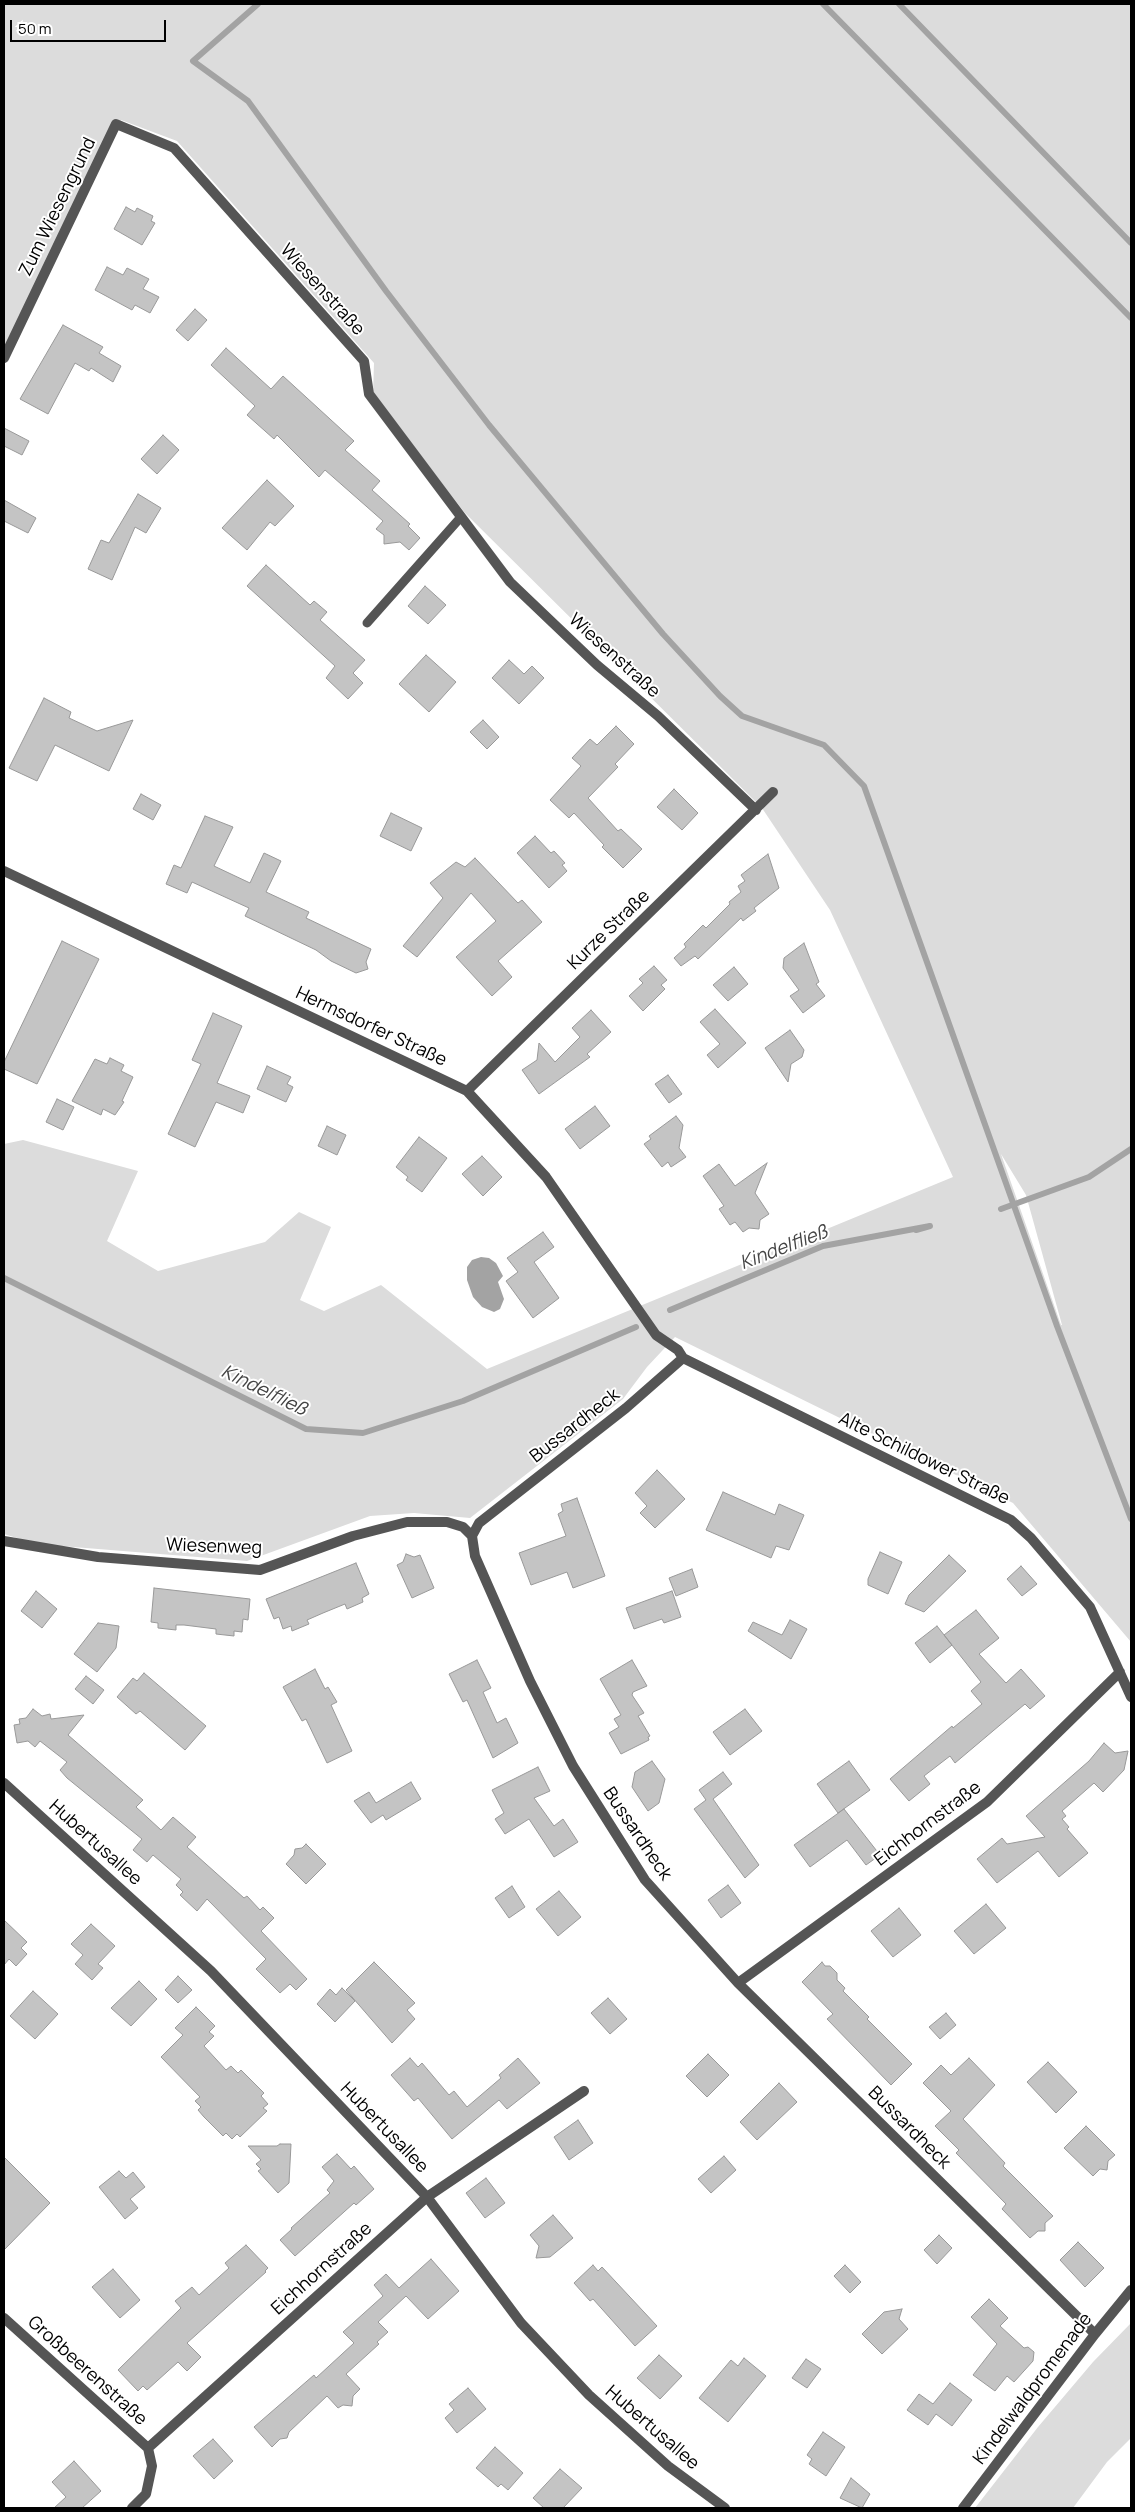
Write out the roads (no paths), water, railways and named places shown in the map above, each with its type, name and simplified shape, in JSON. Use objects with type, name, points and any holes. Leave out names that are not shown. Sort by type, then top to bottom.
[{"type":"street","name":"Zum Wiesengrund","points":[[4,358],[116,124]]},
{"type":"street","name":"Wiesenstraße","points":[[116,124],[174,148],[364,361],[369,394],[510,582],[597,664],[658,716],[756,810]]},
{"type":"street","name":"Kurze Straße","points":[[467,1091],[774,792]]},
{"type":"street","name":"Hermsdorfer Straße","points":[[4,871],[467,1091],[546,1177],[642,1314]]},
{"type":"street","name":"Alte Schildower Straße","points":[[642,1314],[656,1335],[678,1350],[683,1358],[1011,1520],[1031,1538],[1090,1607],[1131,1697]]},
{"type":"street","name":"Bussardheck","points":[[683,1358],[626,1408],[479,1523],[472,1536],[475,1556],[530,1681],[573,1766],[604,1819],[645,1880],[738,1983],[1095,2334]]},
{"type":"street","name":"Wiesenweg","points":[[4,1541],[98,1557],[260,1570],[353,1536],[407,1522],[447,1522],[463,1527],[472,1536]]},
{"type":"street","name":"Eichhornstraße","points":[[738,1983],[987,1802],[1120,1672]]},
{"type":"street","name":"Hubertusallee","points":[[4,1782],[211,1971],[427,2196],[521,2323],[589,2395],[668,2466],[725,2508]]},
{"type":"street","name":"Eichhornstraße","points":[[148,2448],[427,2196],[584,2091]]},
{"type":"street","name":"Kindelwaldpromenade","points":[[962,2508],[1131,2290]]},
{"type":"street","name":"Großbeerenstraße","points":[[4,2318],[148,2448]]},
{"type":"street","points":[[132,2508],[146,2494],[152,2466],[148,2448]]},
{"type":"lane","points":[[367,623],[461,517]]},
{"type":"waterway","points":[[258,4],[193,61],[248,101],[386,291],[489,425],[663,634],[720,696],[742,716],[824,745],[864,786],[1057,1326],[1131,1519]]},
{"type":"waterway","points":[[823,4],[1131,318]]},
{"type":"waterway","points":[[899,4],[1131,243]]},
{"type":"waterway","name":"Kindelfließ","points":[[1001,1209],[1089,1177],[1131,1149]]},
{"type":"waterway","name":"Kindelfließ","points":[[670,1310],[823,1246],[930,1226],[916,1230]]},
{"type":"waterway","name":"Kindelfließ","points":[[4,1278],[306,1429],[363,1433],[463,1401],[636,1327]]}]
